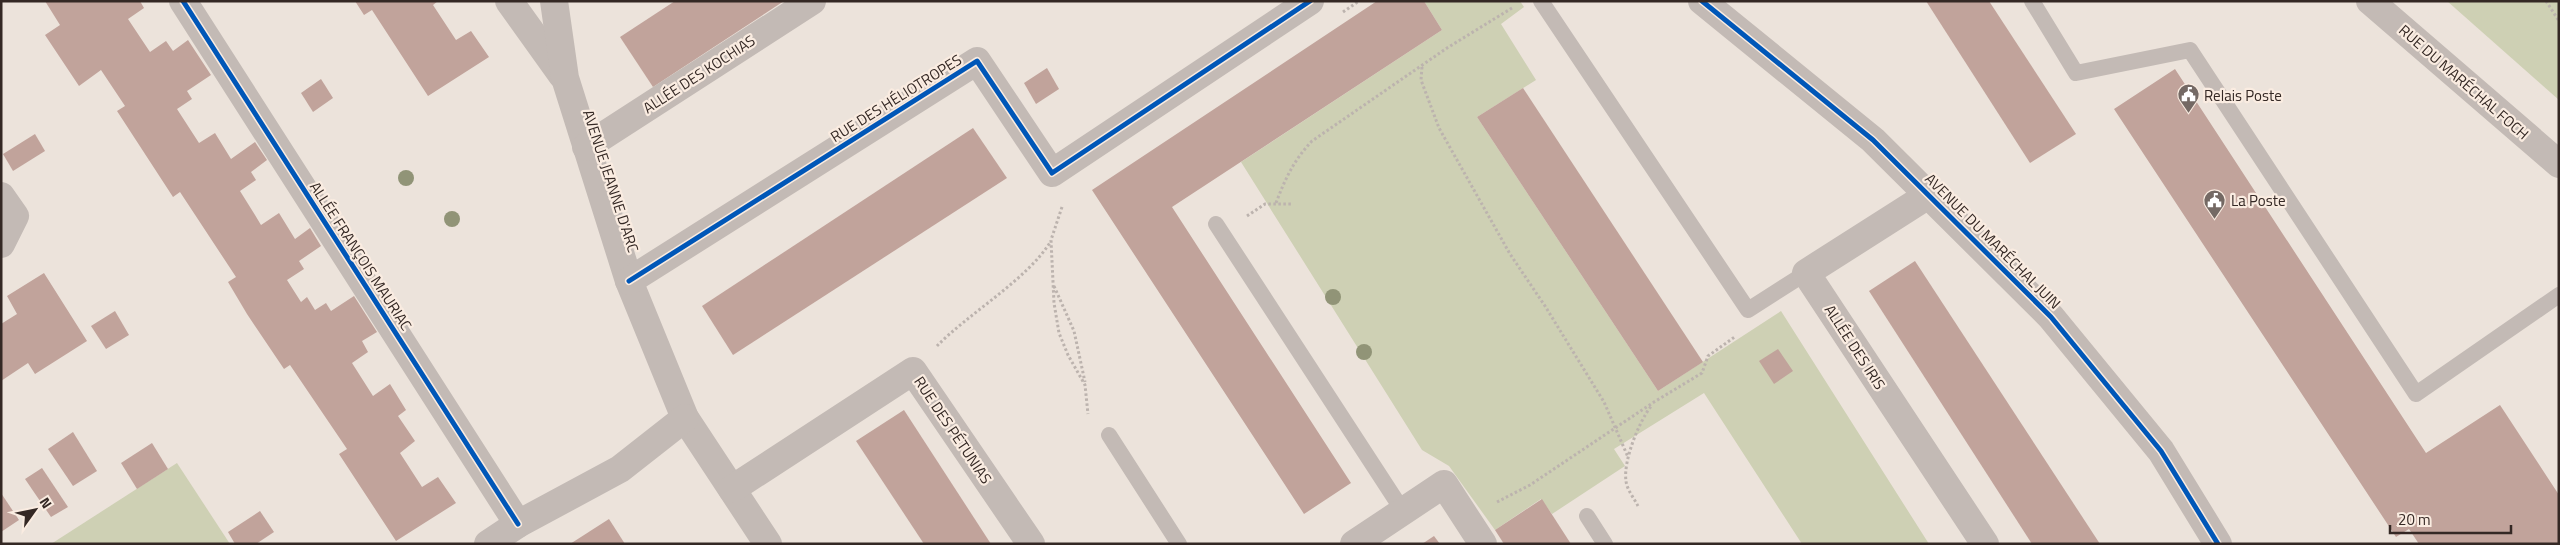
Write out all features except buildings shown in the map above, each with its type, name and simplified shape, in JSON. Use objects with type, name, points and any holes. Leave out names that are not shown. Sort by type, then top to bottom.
[{"type":"street","name":"ALLÉE FRANÇOIS MAURIAC","points":[[183,1],[518,524]]},
{"type":"street","points":[[509,1],[565,78]]},
{"type":"street","name":"AVENUE JEANNE D'ARC","points":[[555,1],[565,78],[630,281],[686,418],[768,544]]},
{"type":"street","name":"ALLÉE DES KOCHIAS","points":[[586,147],[812,1]]},
{"type":"street","name":"RUE DES HÉLIOTROPES","points":[[630,281],[977,62],[1052,173],[1310,1]]},
{"type":"street","name":"AVENUE DU MARÉCHAL JUIN","points":[[1702,1],[1873,140],[1930,194],[2051,317],[2161,451],[2218,544]]},
{"type":"street","name":"RUE DU MARÉCHAL FOCH","points":[[2370,1],[2559,164]]},
{"type":"street","points":[[1806,273],[1930,194]]},
{"type":"street","points":[[1,196],[15,216],[1,244]]},
{"type":"street","name":"ALLÉE DES IRIS","points":[[1806,273],[1985,544]]},
{"type":"street","name":"RUE DES PÉTUNIAS","points":[[732,489],[913,370],[1031,544]]},
{"type":"street","points":[[488,544],[518,524],[620,469],[686,418]]},
{"type":"street","points":[[1354,544],[1444,484],[1483,544]]},
{"type":"lane","points":[[1541,1],[1748,310],[1806,273]]},
{"type":"lane","points":[[2032,1],[2076,73],[2190,50],[2416,394],[2559,296]]},
{"type":"lane","points":[[1219,229],[1404,512]]},
{"type":"lane","points":[[1109,435],[1179,544]]},
{"type":"lane","points":[[1588,516],[1606,544]]},
{"type":"path","points":[[1335,17],[1359,1]]},
{"type":"path","points":[[2546,1],[2559,21]]},
{"type":"path","points":[[1276,203],[1289,170],[1299,154],[1312,141],[1447,48],[1519,4]]},
{"type":"path","points":[[1422,67],[1421,80],[1439,128],[1510,254],[1545,306],[1604,402],[1628,457]]},
{"type":"path","points":[[913,370],[953,330],[1036,261],[1051,240],[1063,203]]},
{"type":"path","points":[[1219,229],[1265,204],[1292,204]]},
{"type":"path","points":[[1051,240],[1053,282],[1060,333],[1068,354],[1085,385]]},
{"type":"path","points":[[1053,282],[1074,331],[1085,385],[1090,425],[1098,433],[1109,435]]},
{"type":"path","points":[[1462,513],[1481,501],[1490,504],[1514,495],[1654,402],[1702,373],[1708,356],[1736,336],[1748,310]]},
{"type":"path","points":[[1638,506],[1626,482],[1628,457],[1640,424],[1654,402]]},
{"type":"green space","points":[[1424,1],[1520,1],[1524,7],[1501,24],[1536,80],[1477,117],[1658,391],[1781,311],[1929,544],[1802,544],[1704,393],[1614,449],[1625,466],[1552,514],[1541,499],[1495,530],[1449,466],[1422,450],[1241,162],[1442,30]]},
{"type":"green space","points":[[2447,1],[2559,1],[2559,100]]},
{"type":"green space","points":[[177,463],[230,544],[51,544]]},
{"type":"cycle path","points":[[183,1],[518,524]]},
{"type":"cycle path","points":[[629,281],[977,61],[1052,173],[1310,1]]},
{"type":"cycle path","points":[[1702,1],[1873,140],[2051,317],[2161,451],[2218,544]]},
{"type":"place","name":"Relais Poste","points":[[2188,114]]},
{"type":"place","name":"La Poste","points":[[2215,219]]}]
